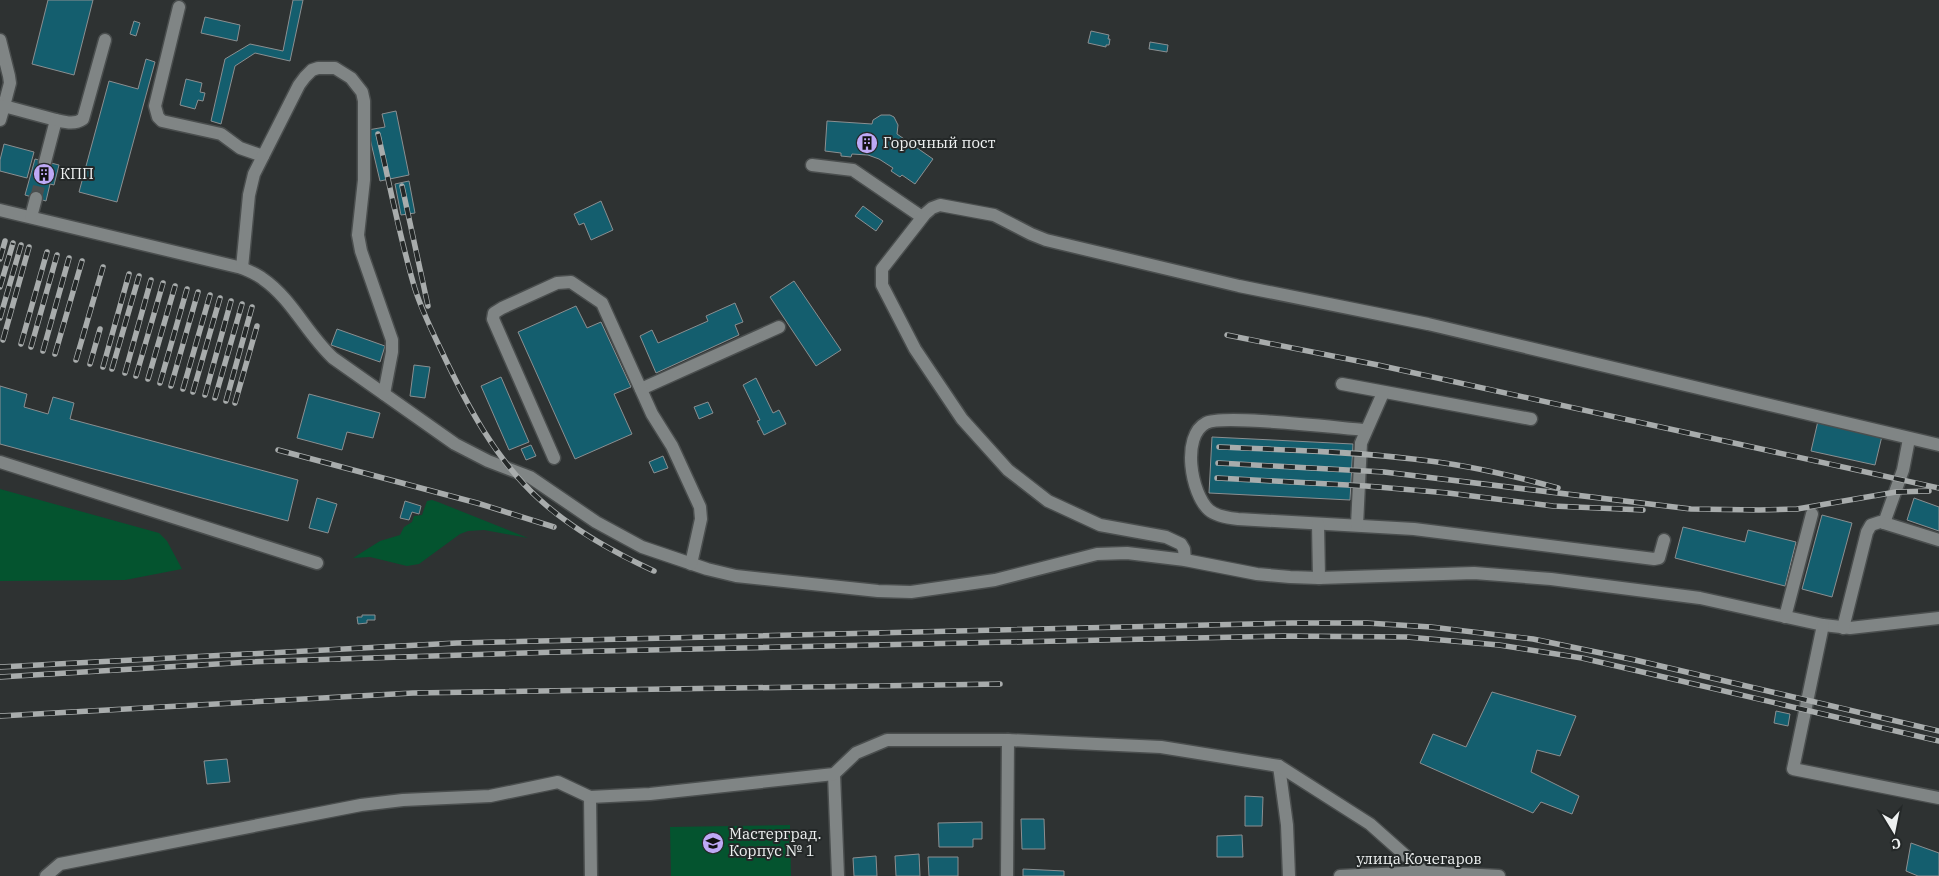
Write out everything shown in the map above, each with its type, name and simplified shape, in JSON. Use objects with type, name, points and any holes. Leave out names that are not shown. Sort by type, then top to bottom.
[{"type":"street","points":[[179,7],[155,106],[158,117],[162,121],[222,134],[240,148],[263,156]]},
{"type":"street","points":[[0,40],[10,83],[0,120]]},
{"type":"street","points":[[4,106],[69,123],[78,122],[83,119],[104,40]]},
{"type":"street","points":[[242,268],[249,195],[254,174],[299,85],[312,70],[334,68],[351,78],[362,92],[364,101],[365,170],[358,235],[363,257],[392,340],[392,352],[384,394]]},
{"type":"street","points":[[45,162],[56,120]]},
{"type":"street","points":[[812,164],[853,170],[922,217]]},
{"type":"street","points":[[31,217],[36,198]]},
{"type":"street","points":[[1186,560],[1184,549],[1175,540],[1100,525],[1048,500],[1008,470],[980,442],[962,419],[915,349],[882,286],[882,269],[922,217],[932,208],[940,206],[994,214],[1046,240],[1248,288],[1428,324],[1939,445]]},
{"type":"street","points":[[0,210],[242,268],[262,278],[280,294],[328,353],[384,394],[472,453],[501,467],[530,477],[596,522],[642,546],[691,564],[736,576],[878,591],[911,592],[995,580],[1097,554],[1127,553],[1186,560],[1257,574],[1319,578],[1474,574],[1551,578],[1700,598],[1843,628],[1858,628],[1939,618]]},
{"type":"street","points":[[554,458],[493,320],[494,313],[502,308],[557,283],[566,281],[577,285],[602,303],[652,414],[672,446],[700,507],[701,520],[691,564]]},
{"type":"street","points":[[641,389],[779,327]]},
{"type":"street","points":[[1342,384],[1531,419]]},
{"type":"street","points":[[1357,525],[1360,454],[1365,430],[1383,393]]},
{"type":"street","points":[[1365,430],[1232,420],[1206,422],[1200,427],[1192,444],[1192,473],[1197,490],[1210,510],[1227,518],[1414,529],[1654,559],[1659,558],[1664,540]]},
{"type":"street","points":[[1884,523],[1903,470],[1909,439]]},
{"type":"street","points":[[0,462],[317,563]]},
{"type":"street","points":[[1785,616],[1812,514]]},
{"type":"street","points":[[1843,628],[1867,532],[1872,525],[1880,522],[1939,540]]},
{"type":"street","points":[[1318,524],[1319,578]]},
{"type":"street","points":[[1823,625],[1793,769],[1939,798]]},
{"type":"street","points":[[46,876],[60,864],[361,804],[490,796],[558,782],[590,797],[650,794],[834,774],[856,753],[886,740],[1008,740],[1161,747],[1279,766],[1370,824],[1424,872]]},
{"type":"street","points":[[1007,876],[1008,740]]},
{"type":"street","points":[[1279,766],[1287,825],[1289,876]]},
{"type":"street","points":[[834,774],[838,876]]},
{"type":"street","points":[[590,797],[591,876]]},
{"type":"street","name":"улица Кочегаров","points":[[1340,876],[1424,872],[1498,876]]},
{"type":"green space","points":[[0,489],[159,533],[167,541],[182,569],[125,580],[0,581]]},
{"type":"green space","points":[[432,500],[528,538],[484,530],[468,531],[460,534],[419,564],[407,566],[370,557],[353,558],[380,541],[400,535],[404,527],[412,522],[414,516],[422,515],[427,501]]},
{"type":"green space","points":[[790,825],[791,876],[671,876],[670,827]]},
{"type":"building","points":[[48,0],[93,0],[74,75],[32,64]]},
{"type":"building","points":[[293,0],[303,0],[290,61],[255,53],[235,66],[221,124],[211,121],[225,59],[250,44],[283,51]]},
{"type":"building","points":[[205,17],[240,25],[237,41],[201,33]]},
{"type":"building","points":[[134,21],[140,23],[136,36],[130,34]]},
{"type":"building","points":[[1091,31],[1109,35],[1109,45],[1106,45],[1106,47],[1088,43]]},
{"type":"building","points":[[1150,42],[1168,45],[1167,52],[1149,49]]},
{"type":"building","points":[[146,59],[155,62],[117,202],[79,192],[109,81],[138,89]]},
{"type":"building","points":[[186,79],[202,83],[200,92],[205,93],[203,101],[198,100],[195,109],[180,105]]},
{"type":"building","points":[[396,111],[409,175],[380,181],[368,130],[385,127],[382,114]]},
{"type":"building","name":"Горочный пост","points":[[881,115],[894,117],[898,125],[897,134],[933,159],[915,184],[902,175],[900,177],[891,171],[893,168],[879,159],[868,155],[852,154],[851,157],[841,156],[841,153],[825,151],[827,121],[872,124],[873,120]]},
{"type":"building","points":[[4,144],[34,152],[27,178],[0,171],[0,160]]},
{"type":"building","name":"КПП","points":[[35,159],[59,165],[54,185],[50,184],[46,201],[25,195]]},
{"type":"building","points":[[409,181],[415,213],[401,215],[395,184]]},
{"type":"building","points":[[601,201],[613,230],[591,240],[584,223],[579,225],[574,214]]},
{"type":"building","points":[[863,206],[883,221],[876,231],[855,216]]},
{"type":"building","points":[[794,281],[841,350],[816,366],[770,297]]},
{"type":"building","points":[[735,303],[743,322],[735,325],[739,335],[656,373],[640,336],[652,330],[658,343],[708,321],[706,316]]},
{"type":"building","points":[[576,306],[587,328],[601,322],[631,387],[614,394],[632,434],[575,459],[518,332]]},
{"type":"building","points":[[337,329],[385,346],[380,362],[331,345]]},
{"type":"building","points":[[414,365],[430,367],[425,398],[410,396]]},
{"type":"building","points":[[501,377],[529,442],[509,450],[481,386]]},
{"type":"building","points":[[756,378],[773,413],[779,410],[786,424],[764,435],[757,421],[760,420],[743,385]]},
{"type":"building","points":[[0,386],[27,394],[24,407],[48,414],[53,397],[74,403],[70,419],[298,480],[288,521],[0,444]]},
{"type":"building","points":[[309,394],[380,413],[373,438],[347,432],[342,450],[297,438]]},
{"type":"building","points":[[708,402],[713,413],[699,419],[694,407]]},
{"type":"building","points":[[1818,421],[1882,436],[1875,465],[1811,451]]},
{"type":"building","points":[[1212,437],[1353,444],[1350,500],[1209,493]]},
{"type":"building","points":[[531,445],[536,456],[526,460],[521,449]]},
{"type":"building","points":[[663,456],[668,468],[654,473],[649,462]]},
{"type":"building","points":[[317,498],[337,504],[328,533],[309,528]]},
{"type":"building","points":[[1914,498],[1939,507],[1939,531],[1907,520]]},
{"type":"building","points":[[405,501],[421,506],[419,514],[412,512],[409,520],[400,518]]},
{"type":"building","points":[[1822,515],[1852,523],[1832,597],[1802,589]]},
{"type":"building","points":[[1683,527],[1745,542],[1748,530],[1796,542],[1785,586],[1675,558]]},
{"type":"building","points":[[362,615],[375,615],[375,620],[367,620],[367,623],[358,624],[357,617],[362,617]]},
{"type":"building","points":[[1492,692],[1576,716],[1560,756],[1537,750],[1531,772],[1579,796],[1572,814],[1541,802],[1533,813],[1420,763],[1433,734],[1466,747]]},
{"type":"building","points":[[1776,711],[1790,714],[1788,726],[1774,723]]},
{"type":"building","points":[[227,759],[230,782],[207,784],[204,761]]},
{"type":"building","points":[[1245,796],[1263,797],[1262,826],[1245,826]]},
{"type":"building","points":[[1021,819],[1044,819],[1045,849],[1022,849]]},
{"type":"building","points":[[982,822],[982,839],[973,839],[973,847],[939,847],[938,823]]},
{"type":"building","points":[[1242,835],[1243,857],[1217,857],[1217,836]]},
{"type":"building","points":[[1911,843],[1939,853],[1939,876],[1918,876],[1906,871]]},
{"type":"building","points":[[919,854],[920,876],[896,876],[895,856]]},
{"type":"building","points":[[876,856],[877,876],[854,876],[853,858]]},
{"type":"building","points":[[928,857],[958,857],[958,876],[929,876]]},
{"type":"building","points":[[1023,869],[1064,871],[1064,876],[1023,876]]},
{"type":"tunnel","points":[[36,198],[45,162]]},
{"type":"railway","points":[[378,134],[400,232],[418,297],[427,321],[483,430],[509,467],[552,510],[594,540],[654,571]]},
{"type":"railway","points":[[402,186],[428,306]]},
{"type":"railway","points":[[0,259],[5,241]]},
{"type":"railway","points":[[0,287],[13,243]]},
{"type":"railway","points":[[0,318],[21,245]]},
{"type":"railway","points":[[3,340],[29,247]]},
{"type":"railway","points":[[21,344],[47,252]]},
{"type":"railway","points":[[31,347],[57,255]]},
{"type":"railway","points":[[43,351],[69,258]]},
{"type":"railway","points":[[55,354],[82,261]]},
{"type":"railway","points":[[76,360],[103,267]]},
{"type":"railway","points":[[103,367],[129,274]]},
{"type":"railway","points":[[112,369],[139,276]]},
{"type":"railway","points":[[125,373],[151,280]]},
{"type":"railway","points":[[136,376],[163,283]]},
{"type":"railway","points":[[148,379],[175,286]]},
{"type":"railway","points":[[160,383],[187,289]]},
{"type":"railway","points":[[171,386],[198,292]]},
{"type":"railway","points":[[183,389],[210,295]]},
{"type":"railway","points":[[193,392],[220,298]]},
{"type":"railway","points":[[205,395],[231,301]]},
{"type":"railway","points":[[215,398],[242,304]]},
{"type":"railway","points":[[226,401],[252,307]]},
{"type":"railway","points":[[235,403],[257,326]]},
{"type":"railway","points":[[90,364],[100,329]]},
{"type":"railway","points":[[1227,335],[1378,365],[1939,488]]},
{"type":"railway","points":[[1219,447],[1340,452],[1431,461],[1486,471],[1558,488]]},
{"type":"railway","points":[[278,450],[477,503],[554,527]]},
{"type":"railway","points":[[1218,463],[1384,472],[1691,509],[1797,509],[1896,492],[1929,491]]},
{"type":"railway","points":[[1217,478],[1366,486],[1448,493],[1553,506],[1643,510]]},
{"type":"railway","points":[[0,667],[457,643],[1292,623],[1367,623],[1431,627],[1533,639],[1635,660],[1939,731]]},
{"type":"railway","points":[[0,677],[250,662],[558,652],[1283,636],[1407,637],[1499,645],[1582,658],[1939,741]]},
{"type":"railway","points":[[0,716],[413,693],[1000,684]]},
{"type":"place","name":"Горочный пост","points":[[867,143]]},
{"type":"place","name":"КПП","points":[[44,174]]},
{"type":"place","name":"Мастерград. Корпус № 1","points":[[713,843]]}]
